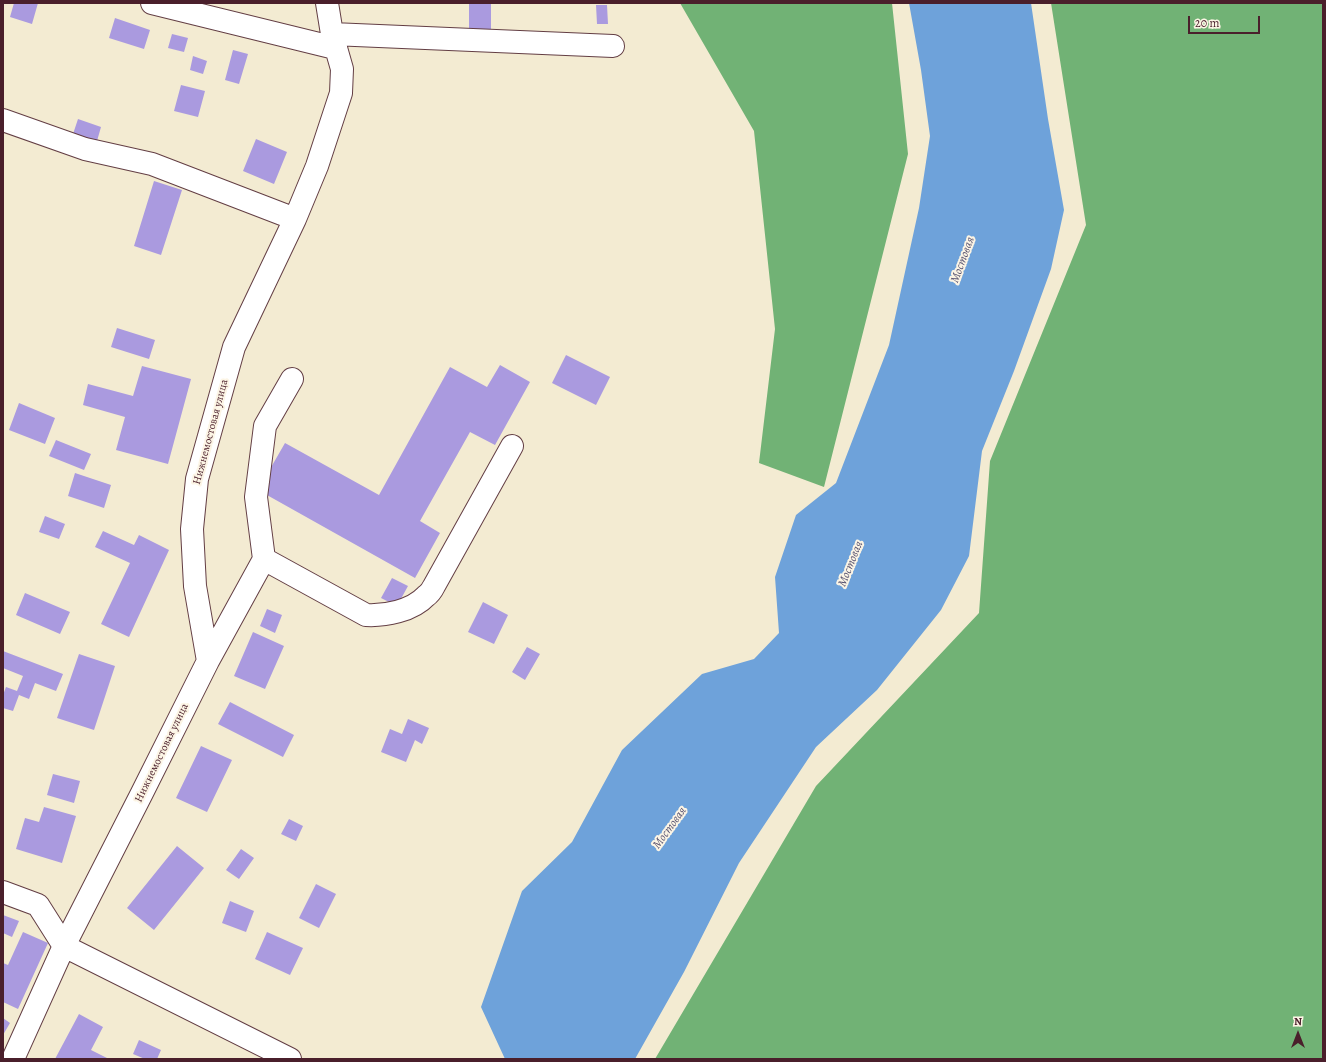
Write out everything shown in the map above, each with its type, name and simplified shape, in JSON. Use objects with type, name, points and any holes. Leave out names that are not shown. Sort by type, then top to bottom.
[{"type":"street","points":[[152,3],[334,41],[612,46]]},
{"type":"street","name":"Нижнемостовая улица","points":[[13,1059],[64,946],[208,661],[195,586],[192,529],[197,479],[234,347],[295,219],[317,166],[341,93],[342,69],[334,41],[327,3]]},
{"type":"street","points":[[3,120],[85,149],[152,164],[295,219]]},
{"type":"street","points":[[208,661],[264,559],[256,497],[265,426],[292,378]]},
{"type":"street","points":[[264,559],[366,615],[377,616],[388,614],[418,603],[427,596],[434,586],[512,446]]},
{"type":"street","points":[[3,892],[38,905],[64,946],[290,1059]]},
{"type":"green space","points":[[680,3],[892,3],[908,154],[824,487],[759,463],[775,329],[754,131]]},
{"type":"green space","points":[[1051,3],[1323,3],[1323,1059],[655,1059],[816,786],[979,613],[990,461],[1086,225]]},
{"type":"water","name":"Мостовая","points":[[909,3],[1031,3],[1048,119],[1064,210],[1051,269],[1014,371],[982,451],[969,556],[941,610],[877,690],[816,747],[739,863],[684,972],[635,1059],[505,1059],[481,1007],[522,891],[572,842],[622,750],[702,674],[754,659],[779,633],[775,577],[796,515],[836,483],[889,345],[919,208],[930,136],[921,70]]},
{"type":"building","points":[[14,3],[38,3],[32,24],[10,17]]},
{"type":"building","points":[[469,3],[491,3],[491,30],[469,29]]},
{"type":"building","points":[[596,5],[607,5],[608,24],[597,24]]},
{"type":"building","points":[[115,18],[150,30],[144,49],[109,38]]},
{"type":"building","points":[[172,34],[188,38],[184,52],[168,48]]},
{"type":"building","points":[[233,50],[248,54],[239,84],[225,80]]},
{"type":"building","points":[[193,56],[207,61],[203,74],[190,70]]},
{"type":"building","points":[[181,85],[205,91],[198,117],[174,111]]},
{"type":"building","points":[[78,119],[101,127],[97,141],[73,134]]},
{"type":"building","points":[[256,139],[287,152],[274,184],[243,171]]},
{"type":"building","points":[[154,181],[182,190],[161,255],[134,246]]},
{"type":"building","points":[[117,328],[155,340],[149,359],[111,347]]},
{"type":"building","points":[[566,355],[610,377],[596,405],[552,383]]},
{"type":"building","points":[[500,365],[530,382],[495,445],[470,432],[420,521],[440,533],[415,578],[258,490],[285,443],[379,495],[450,367],[487,387]]},
{"type":"building","points":[[142,366],[191,379],[168,464],[116,450],[125,417],[83,405],[88,384],[133,396]]},
{"type":"building","points":[[19,403],[55,418],[45,444],[9,430]]},
{"type":"building","points":[[56,440],[91,454],[84,470],[49,456]]},
{"type":"building","points":[[75,473],[111,485],[104,508],[68,496]]},
{"type":"building","points":[[45,516],[65,524],[59,539],[39,532]]},
{"type":"building","points":[[103,531],[134,545],[139,535],[169,550],[129,637],[101,624],[130,563],[95,547]]},
{"type":"building","points":[[392,578],[408,586],[397,606],[381,598]]},
{"type":"building","points":[[25,593],[70,612],[60,634],[16,615]]},
{"type":"building","points":[[483,602],[508,615],[494,644],[468,632]]},
{"type":"building","points":[[267,609],[282,615],[275,633],[260,626]]},
{"type":"building","points":[[253,632],[284,646],[265,689],[234,676]]},
{"type":"building","points":[[527,647],[540,654],[525,680],[512,672]]},
{"type":"building","points":[[3,651],[63,674],[56,691],[35,683],[29,699],[19,695],[13,711],[3,708],[3,695],[6,687],[17,691],[23,676],[3,668]]},
{"type":"building","points":[[79,654],[115,666],[94,730],[57,718]]},
{"type":"building","points":[[230,702],[294,735],[283,757],[218,724]]},
{"type":"building","points":[[408,719],[429,728],[422,744],[415,740],[406,762],[381,752],[390,729],[402,734]]},
{"type":"building","points":[[201,746],[232,760],[207,812],[176,798]]},
{"type":"building","points":[[53,774],[80,781],[74,803],[47,795]]},
{"type":"building","points":[[44,807],[76,816],[62,863],[16,849],[25,818],[39,822]]},
{"type":"building","points":[[289,819],[303,826],[296,841],[281,834]]},
{"type":"building","points":[[177,846],[204,868],[154,930],[127,908]]},
{"type":"building","points":[[241,849],[254,858],[239,879],[226,870]]},
{"type":"building","points":[[316,884],[336,894],[319,928],[299,918]]},
{"type":"building","points":[[230,901],[254,911],[246,932],[222,923]]},
{"type":"building","points":[[3,915],[19,921],[12,937],[3,933]]},
{"type":"building","points":[[23,932],[48,943],[18,1009],[3,1002],[3,963],[8,965]]},
{"type":"building","points":[[267,932],[303,948],[290,975],[255,959]]},
{"type":"building","points":[[79,1014],[103,1027],[91,1050],[109,1059],[55,1059]]},
{"type":"building","points":[[3,1018],[10,1023],[3,1035]]},
{"type":"building","points":[[139,1040],[161,1050],[157,1059],[145,1059],[133,1054]]}]
